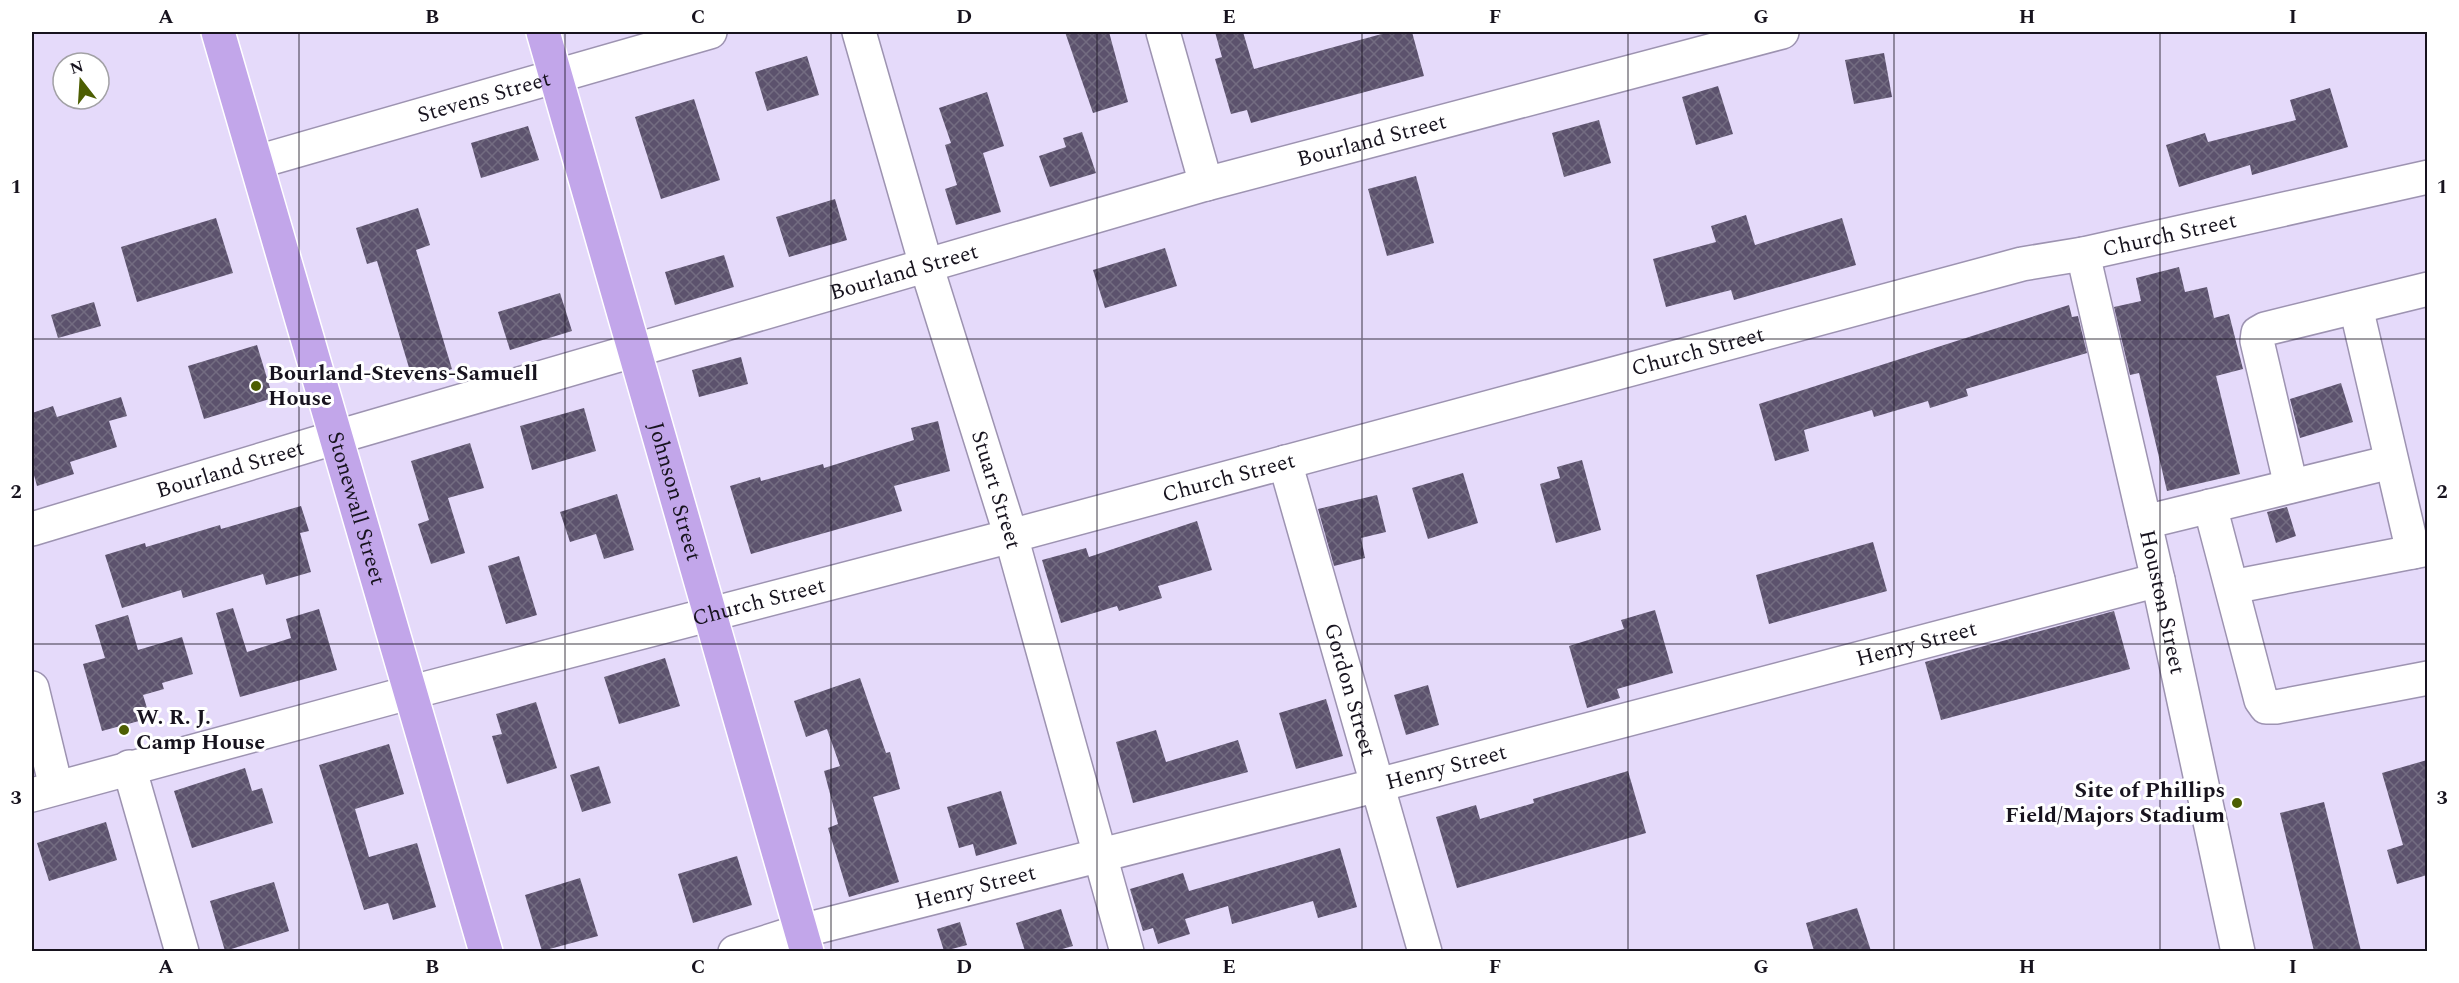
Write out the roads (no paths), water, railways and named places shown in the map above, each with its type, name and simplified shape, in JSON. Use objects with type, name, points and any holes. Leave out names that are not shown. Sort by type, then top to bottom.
[{"type":"main road","name":"Stonewall Street","points":[[218,32],[486,951]]},
{"type":"main road","name":"Johnson Street","points":[[543,32],[804,941]]},
{"type":"street","name":"Stevens Street","points":[[257,162],[710,32]]},
{"type":"street","name":"Stuart Street","points":[[859,32],[926,265],[1011,536],[1128,951]]},
{"type":"street","points":[[1163,32],[1206,184]]},
{"type":"street","name":"Bourland Street","points":[[32,529],[337,437],[1206,184],[1782,32]]},
{"type":"street","name":"Church Street","points":[[44,791],[412,692],[1011,536],[2022,264],[2083,254],[2427,177]]},
{"type":"street","name":"Houston Street","points":[[2083,254],[2158,580],[2238,951]]},
{"type":"street","points":[[2290,486],[2257,341],[2258,333],[2265,329],[2427,289]]},
{"type":"street","points":[[2232,587],[2420,550],[2391,462],[2356,307]]},
{"type":"street","name":"Gordon Street","points":[[1286,462],[1425,951]]},
{"type":"street","points":[[2145,522],[2391,462]]},
{"type":"street","points":[[2210,506],[2261,700],[2266,706],[2276,707],[2427,678]]},
{"type":"street","name":"Henry Street","points":[[735,951],[804,941],[1101,856],[2158,580]]},
{"type":"street","points":[[32,688],[44,791]]},
{"type":"street","points":[[129,767],[182,951]]},
{"type":"place","name":"Bourland-Stevens-Samuell House","points":[[256,386]]},
{"type":"place","name":"W. R. J. Camp House","points":[[124,730]]},
{"type":"place","name":"Site of Phillips Field/Majors Stadium","points":[[2237,803]]}]
